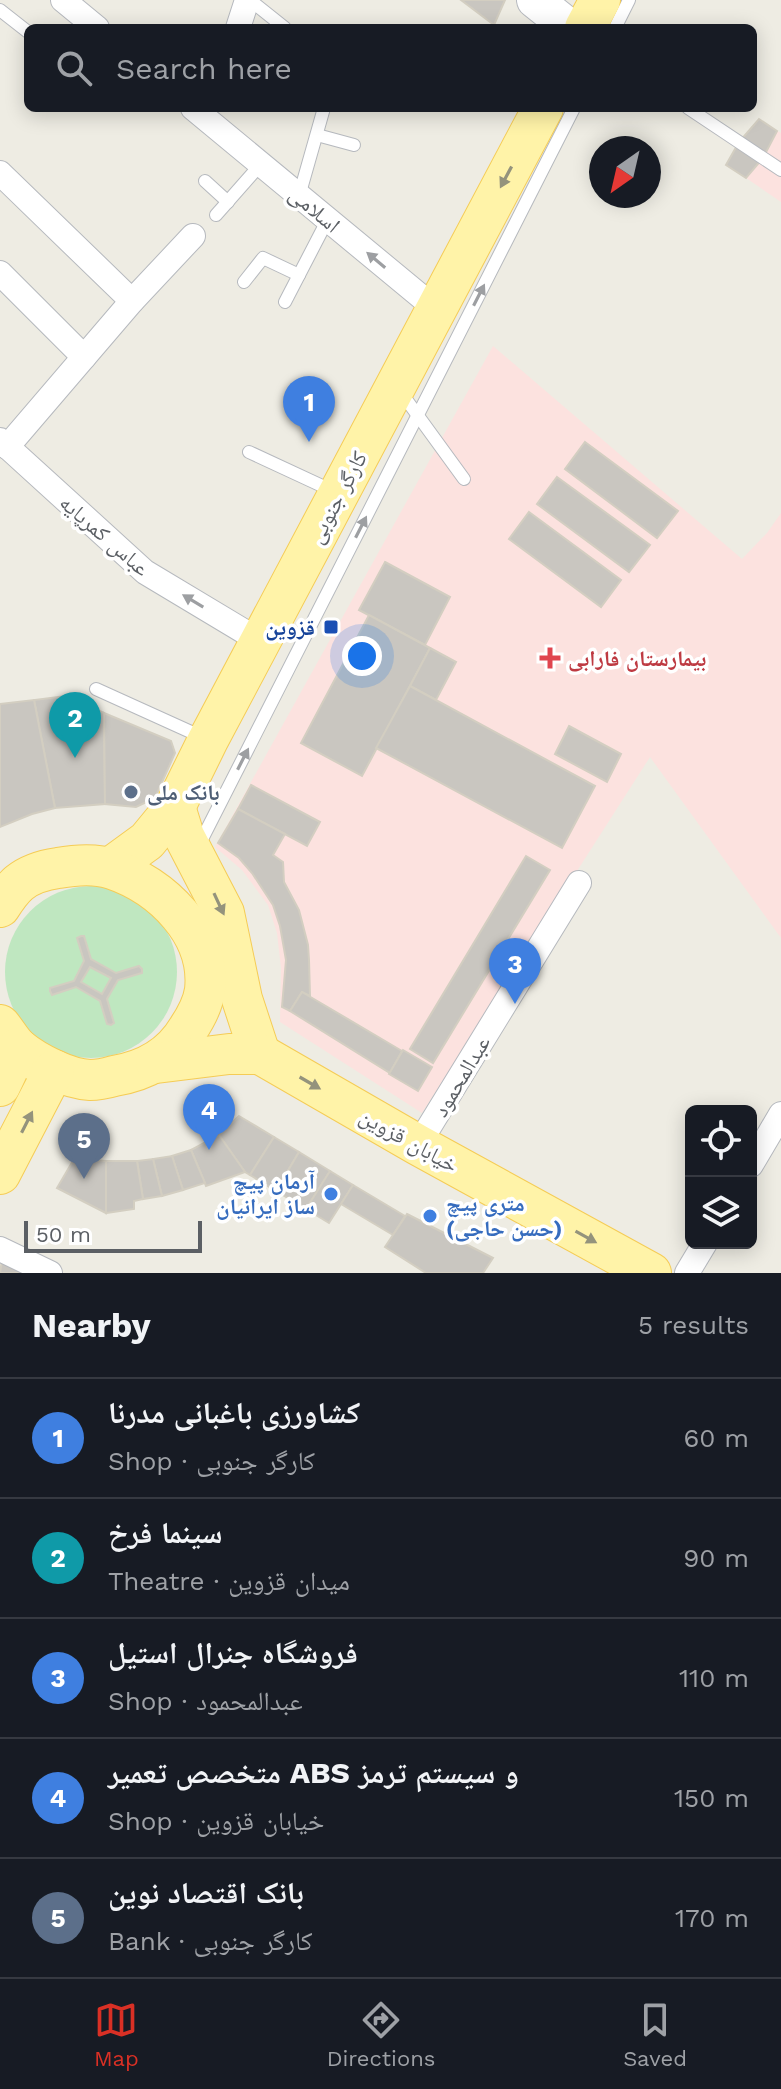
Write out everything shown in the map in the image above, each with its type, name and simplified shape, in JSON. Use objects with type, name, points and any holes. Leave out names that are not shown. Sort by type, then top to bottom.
[{"type":"main road","points":[[587,24],[600,0]]},
{"type":"main road","name":"کارگر جنوبی","points":[[110,868],[147,841],[175,807],[541,112]]},
{"type":"main road","points":[[156,1063],[185,1034],[205,992],[200,946],[185,921],[181,879],[184,836],[175,807]]},
{"type":"main road","points":[[0,1086],[9,1036],[54,1070],[90,1080],[135,1071],[156,1063],[216,1055],[260,1054],[242,999],[224,913],[181,879],[141,883],[110,868],[77,864],[33,874],[6,893]]},
{"type":"main road","name":"خیابان قزوین","points":[[260,1054],[651,1273]]},
{"type":"main road","points":[[0,1174],[54,1070]]},
{"type":"street","points":[[63,0],[92,24]]},
{"type":"street","points":[[239,24],[248,0]]},
{"type":"street","points":[[535,0],[565,24]]},
{"type":"street","name":"اسلامی","points":[[205,112],[261,164],[436,309]]},
{"type":"street","points":[[0,173],[132,301]]},
{"type":"street","points":[[2,447],[193,236]]},
{"type":"street","points":[[0,273],[84,357]]},
{"type":"street","name":"عباس کمرپایه","points":[[2,447],[145,572],[260,641]]},
{"type":"street","name":"عبدالمحمود","points":[[418,1145],[579,883]]},
{"type":"street","points":[[757,1155],[781,1114]]},
{"type":"street","points":[[0,1249],[50,1273]]},
{"type":"street","points":[[687,1273],[701,1249]]},
{"type":"lane","points":[[248,0],[280,24]]},
{"type":"lane","points":[[617,24],[629,0]]},
{"type":"lane","points":[[0,10],[24,29]]},
{"type":"lane","points":[[299,196],[323,112]]},
{"type":"lane","points":[[181,879],[572,112]]},
{"type":"lane","points":[[694,112],[781,170]]},
{"type":"lane","points":[[317,135],[354,145]]},
{"type":"lane","points":[[216,215],[261,164]]},
{"type":"lane","points":[[205,181],[228,202]]},
{"type":"lane","points":[[285,302],[328,219]]},
{"type":"lane","points":[[244,282],[263,258],[299,275]]},
{"type":"lane","points":[[396,386],[464,479]]},
{"type":"lane","points":[[249,452],[339,494]]},
{"type":"lane","points":[[96,689],[208,740]]},
{"type":"shaded area","points":[[759,119],[781,133],[781,202],[746,178],[739,142]]},
{"type":"shaded area","name":"بیمارستان فارابی","points":[[493,346],[742,559],[781,513],[781,938],[650,757],[422,1113],[280,1022],[281,968],[277,933],[268,905],[242,870],[215,847]]},
{"type":"green space","points":[[91,886],[124,893],[152,911],[170,939],[177,972],[170,1005],[152,1033],[124,1051],[91,1058],[58,1051],[30,1033],[12,1005],[5,972],[12,939],[30,911],[58,893]]},
{"type":"building","points":[[461,0],[505,0],[493,24]]},
{"type":"building","points":[[759,119],[777,131],[763,158],[746,178],[726,165],[739,142]]},
{"type":"building","points":[[585,442],[678,511],[657,538],[565,469]]},
{"type":"building","points":[[557,477],[650,545],[629,572],[537,504]]},
{"type":"building","points":[[529,512],[621,580],[601,607],[509,539]]},
{"type":"building","points":[[385,562],[450,597],[425,645],[359,610]]},
{"type":"building","points":[[369,615],[430,648],[362,776],[301,743]]},
{"type":"building","points":[[430,648],[456,662],[436,700],[410,686]]},
{"type":"building","points":[[410,686],[595,786],[562,848],[376,748]]},
{"type":"building","points":[[66,696],[104,713],[105,804],[55,808],[34,700]]},
{"type":"building","points":[[34,700],[55,808],[0,827],[0,704]]},
{"type":"building","points":[[104,713],[171,741],[175,753],[155,798],[136,807],[105,804]]},
{"type":"building","points":[[569,726],[621,754],[607,782],[555,754]]},
{"type":"building","points":[[251,785],[320,822],[307,846],[238,809]]},
{"type":"building","points":[[238,809],[285,834],[273,855],[283,862],[284,882],[299,910],[309,960],[310,996],[302,992],[290,1011],[282,1007],[286,960],[273,905],[239,858],[218,843]]},
{"type":"building","points":[[526,856],[550,870],[433,1063],[410,1049]]},
{"type":"building","points":[[84,936],[91,959],[116,973],[139,966],[142,969],[142,973],[118,980],[107,999],[114,1023],[111,1025],[107,1024],[100,1001],[76,987],[52,995],[50,991],[50,988],[74,981],[84,961],[77,938]],"holes":[[[90,967],[111,978],[102,994],[81,982]]]},
{"type":"building","points":[[302,992],[402,1051],[390,1073],[290,1011]]},
{"type":"building","points":[[403,1050],[432,1067],[418,1091],[389,1074]]},
{"type":"building","points":[[239,1116],[274,1137],[250,1175],[219,1135]]},
{"type":"building","points":[[219,1135],[245,1172],[206,1186],[191,1150]]},
{"type":"building","points":[[274,1137],[299,1152],[276,1191],[250,1175]]},
{"type":"building","points":[[191,1150],[205,1183],[183,1190],[172,1156]]},
{"type":"building","points":[[299,1152],[330,1171],[306,1209],[276,1191]]},
{"type":"building","points":[[172,1156],[183,1190],[162,1196],[153,1159]]},
{"type":"building","points":[[74,1159],[106,1161],[106,1213],[57,1188]]},
{"type":"building","points":[[153,1159],[162,1196],[143,1199],[137,1161]]},
{"type":"building","points":[[106,1161],[137,1161],[143,1199],[134,1201],[134,1209],[106,1213]]},
{"type":"building","name":"آرمان پیچ ساز ایرانیان","points":[[330,1171],[353,1185],[329,1223],[306,1209]]},
{"type":"building","points":[[353,1185],[405,1216],[393,1235],[341,1204]]},
{"type":"building","points":[[407,1214],[493,1258],[483,1273],[426,1273],[385,1247]]},
{"type":"building","points":[[2,1260],[24,1273],[0,1273]]},
{"type":"place","name":"کشاورزی باغبانی مدرنا","points":[[309,442]]},
{"type":"place","name":"قزوین","points":[[331,627]]},
{"type":"place","name":"بیمارستان فارابی","points":[[550,658]]},
{"type":"place","name":"سینما فرخ","points":[[75,758]]},
{"type":"place","name":"بانک ملی","points":[[131,792]]},
{"type":"place","name":"فروشگاه جنرال استیل","points":[[515,1004]]},
{"type":"place","name":"متخصص تعمیر ABS و سیستم ترمز","points":[[209,1150]]},
{"type":"place","name":"بانک اقتصاد نوین","points":[[84,1179]]},
{"type":"place","name":"آرمان پیچ ساز ایرانیان","points":[[331,1194]]},
{"type":"place","name":"متری پیچ (حسن حاجی)","points":[[430,1216]]}]
